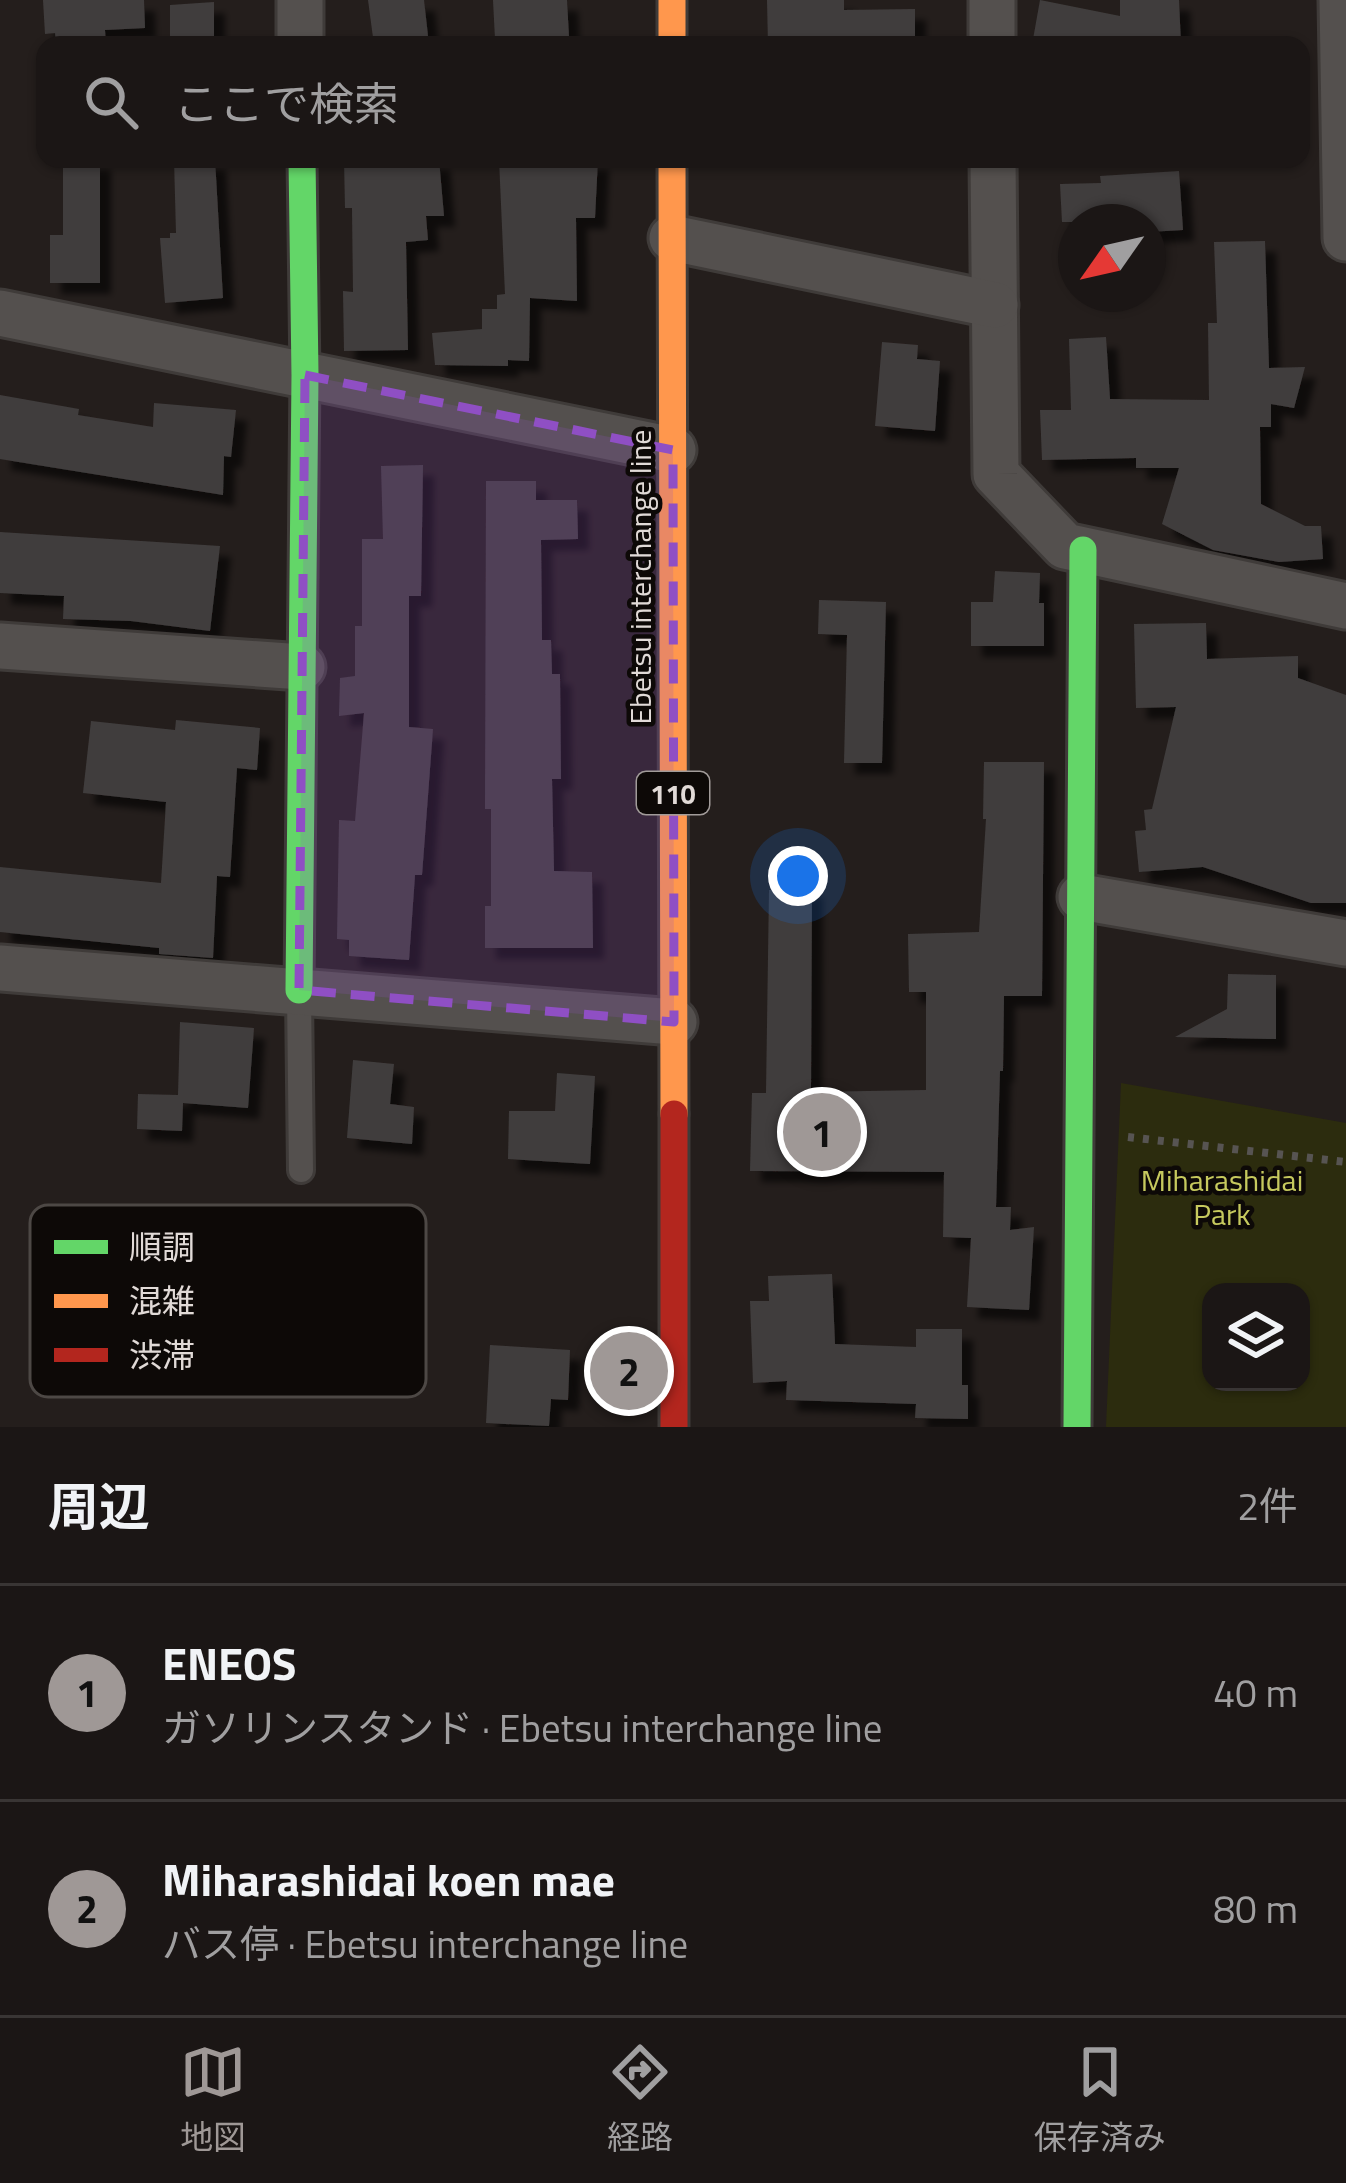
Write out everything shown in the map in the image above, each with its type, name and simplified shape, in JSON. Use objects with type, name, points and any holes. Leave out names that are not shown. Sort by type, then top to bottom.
[{"type":"street","points":[[300,0],[300,36]]},
{"type":"street","points":[[671,0],[672,36]]},
{"type":"street","points":[[992,0],[992,36]]},
{"type":"street","points":[[1343,18],[1346,238]]},
{"type":"street","points":[[299,990],[305,375],[302,168]]},
{"type":"street","name":"Ebetsu interchange line","points":[[672,168],[674,1427]]},
{"type":"street","points":[[993,168],[996,474],[1065,546],[1346,606]]},
{"type":"street","points":[[672,238],[994,305]]},
{"type":"street","points":[[0,313],[673,450]]},
{"type":"street","points":[[1077,1427],[1083,550]]},
{"type":"street","points":[[0,646],[302,667]]},
{"type":"street","points":[[1081,896],[1346,943]]},
{"type":"street","points":[[0,968],[674,1022]]},
{"type":"lane","points":[[299,990],[301,1170]]},
{"type":"path","points":[[1125,1136],[1346,1162]]},
{"type":"highlighted area","points":[[305,375],[673,450],[674,1022],[299,990]]},
{"type":"green space","name":"Miharashidai Park","points":[[1121,1083],[1346,1123],[1346,1427],[1106,1427]]},
{"type":"building","points":[[43,0],[144,0],[145,28],[105,30],[105,36],[45,34]]},
{"type":"building","points":[[368,0],[424,0],[428,36],[373,36]]},
{"type":"building","points":[[493,0],[567,0],[569,36],[495,36]]},
{"type":"building","points":[[767,0],[844,0],[844,10],[915,9],[915,36],[768,36]]},
{"type":"building","points":[[1040,0],[1120,16],[1120,0],[1179,0],[1181,36],[1034,36]]},
{"type":"building","points":[[214,2],[214,36],[170,36],[170,5]]},
{"type":"building","points":[[63,168],[100,168],[100,283],[50,283],[50,235],[63,235]]},
{"type":"building","points":[[174,168],[216,168],[223,298],[165,303],[160,238],[176,233]]},
{"type":"building","points":[[344,168],[440,168],[444,216],[426,216],[428,240],[406,242],[408,350],[344,351],[343,291],[353,292],[352,208],[345,208]]},
{"type":"building","points":[[499,168],[598,168],[595,218],[576,218],[577,301],[530,298],[529,361],[508,360],[508,366],[435,365],[432,333],[482,329],[482,309],[497,309],[497,295],[505,294]]},
{"type":"building","points":[[1179,171],[1183,230],[1166,231],[1166,204],[1061,204],[1060,184],[1101,183],[1100,176]]},
{"type":"building","points":[[1265,241],[1269,368],[1305,367],[1294,408],[1271,404],[1271,427],[1260,427],[1261,504],[1305,526],[1321,526],[1323,559],[1279,562],[1213,550],[1162,524],[1179,468],[1136,468],[1136,458],[1042,460],[1040,410],[1071,410],[1069,339],[1106,337],[1110,399],[1209,400],[1208,323],[1217,323],[1214,242]]},
{"type":"building","points":[[882,342],[918,345],[917,359],[940,361],[935,431],[875,426]]},
{"type":"building","points":[[0,395],[79,409],[78,415],[153,427],[154,403],[236,410],[231,457],[224,456],[223,495],[0,459]]},
{"type":"building","points":[[423,465],[421,596],[409,596],[409,727],[433,729],[422,875],[415,875],[409,960],[349,956],[349,940],[337,939],[339,820],[355,821],[364,713],[339,716],[340,678],[355,676],[355,626],[362,626],[362,539],[383,539],[381,466]]},
{"type":"building","points":[[486,481],[536,481],[536,500],[577,500],[578,539],[541,540],[542,640],[551,640],[552,674],[560,674],[561,779],[552,779],[554,871],[592,872],[593,948],[485,948],[485,906],[491,906],[491,809],[485,809]]},
{"type":"building","points":[[0,532],[220,546],[210,631],[63,619],[64,596],[0,593]]},
{"type":"building","points":[[995,571],[1040,573],[1044,646],[971,646],[971,602],[993,602]]},
{"type":"building","points":[[819,600],[886,602],[882,763],[844,763],[847,635],[818,634]]},
{"type":"building","points":[[1206,623],[1207,659],[1298,656],[1298,678],[1346,695],[1346,903],[1311,903],[1203,867],[1139,872],[1135,831],[1146,830],[1144,810],[1152,809],[1176,707],[1136,708],[1134,624]]},
{"type":"building","points":[[176,720],[260,728],[257,770],[237,768],[230,877],[217,876],[213,958],[0,932],[0,867],[161,883],[166,802],[83,793],[91,721],[175,730]]},
{"type":"building","points":[[984,762],[1044,762],[1042,996],[1004,996],[996,1207],[1011,1207],[1010,1230],[1034,1227],[1029,1310],[967,1307],[971,1238],[943,1237],[944,1172],[750,1171],[752,1093],[766,1093],[769,890],[812,886],[811,1092],[926,1090],[926,992],[909,992],[908,934],[979,932],[986,819]]},
{"type":"building","points":[[1228,974],[1276,975],[1276,1039],[1175,1037],[1227,1009]]},
{"type":"building","points":[[180,1022],[254,1028],[248,1108],[183,1103],[182,1131],[137,1129],[138,1094],[178,1095]]},
{"type":"building","points":[[353,1060],[394,1064],[390,1104],[414,1107],[412,1144],[347,1138]]},
{"type":"building","points":[[557,1073],[595,1076],[590,1164],[508,1159],[509,1111],[555,1111]]},
{"type":"building","points":[[832,1274],[835,1344],[916,1347],[916,1329],[962,1329],[962,1385],[968,1385],[968,1419],[915,1418],[916,1404],[786,1400],[787,1381],[753,1383],[750,1301],[769,1301],[768,1276]]},
{"type":"building","points":[[490,1345],[570,1350],[568,1400],[551,1399],[549,1426],[486,1423]]},
{"type":"traffic: fast","points":[[299,990],[305,375],[302,168]]},
{"type":"traffic: fast","points":[[1077,1427],[1083,550]]},
{"type":"traffic: slow","points":[[672,0],[672,36]]},
{"type":"traffic: slow","points":[[672,168],[674,1114]]},
{"type":"traffic: jam","points":[[674,1114],[674,1427]]},
{"type":"place","name":"ENEOS","points":[[822,1132]]},
{"type":"place","name":"Miharashidai koen mae","points":[[629,1371]]}]
